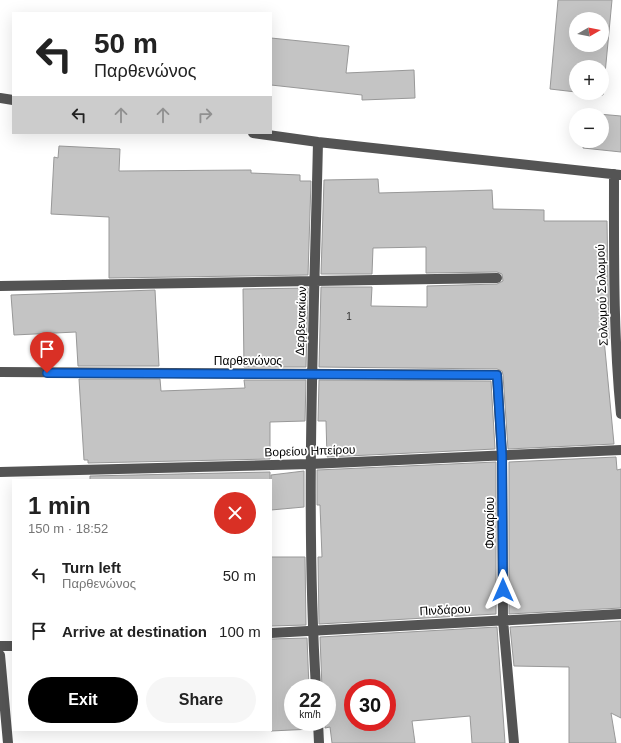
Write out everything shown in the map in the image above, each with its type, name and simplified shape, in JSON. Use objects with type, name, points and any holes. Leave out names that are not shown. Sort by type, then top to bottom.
[{"type":"street","points":[[0,98],[12,100]]},
{"type":"street","points":[[260,134],[318,142],[618,175]]},
{"type":"street","points":[[0,286],[315,280],[318,142]]},
{"type":"street","name":"Σολωμού Σολωμού","points":[[618,175],[614,264],[618,383],[621,414]]},
{"type":"street","name":"Δερβενακίων","points":[[315,679],[312,631],[310,464],[315,280],[497,278]]},
{"type":"street","name":"Παρθενώνος","points":[[0,372],[497,375]]},
{"type":"street","name":"Φαναρίου","points":[[497,375],[502,455],[503,620],[514,743]]},
{"type":"street","name":"Βορείου Ηπείρου","points":[[0,472],[310,464],[621,450]]},
{"type":"street","name":"Πινδάρου","points":[[272,633],[621,614]]},
{"type":"street","points":[[0,646],[12,646]]},
{"type":"street","points":[[0,655],[8,743]]},
{"type":"street","points":[[318,731],[319,743]]},
{"type":"building","points":[[558,0],[612,0],[609,32],[609,12],[569,12],[569,52],[607,52],[606,60],[569,60],[569,91],[550,89]]},
{"type":"building","points":[[272,38],[349,46],[346,73],[414,70],[415,98],[362,100],[362,95],[272,85]]},
{"type":"building","points":[[609,115],[621,116],[621,152],[583,148],[609,148]]},
{"type":"building","points":[[59,146],[120,149],[119,171],[251,170],[251,173],[300,175],[300,181],[311,181],[308,275],[109,278],[109,217],[51,214],[54,157],[58,158]]},
{"type":"building","points":[[378,179],[379,193],[492,190],[493,209],[544,210],[544,221],[607,221],[609,339],[604,339],[614,444],[508,449],[503,375],[502,371],[497,369],[319,367],[321,287],[372,287],[371,306],[427,307],[427,286],[497,284],[503,281],[502,274],[497,272],[426,273],[426,247],[373,248],[372,274],[321,274],[324,180]]},
{"type":"building","points":[[308,288],[306,367],[244,367],[243,289]]},
{"type":"building","points":[[155,290],[159,366],[78,366],[76,332],[14,335],[11,295]]},
{"type":"building","points":[[79,379],[160,379],[161,391],[245,388],[244,380],[306,380],[305,421],[270,422],[270,459],[88,463],[88,460],[84,460]]},
{"type":"building","points":[[319,380],[491,381],[495,449],[327,457],[326,421],[318,421]]},
{"type":"building","points":[[616,457],[617,470],[621,469],[621,608],[509,614],[509,462]]},
{"type":"building","points":[[496,462],[496,614],[319,624],[318,557],[322,557],[320,505],[317,505],[317,470]]},
{"type":"building","points":[[304,471],[304,507],[272,510],[271,475]]},
{"type":"building","points":[[270,472],[270,479],[90,479],[90,476]]},
{"type":"building","points":[[272,557],[305,557],[306,625],[272,626]]},
{"type":"building","points":[[621,621],[621,718],[611,713],[616,743],[569,743],[569,667],[514,666],[510,627]]},
{"type":"building","points":[[497,627],[505,743],[472,743],[470,716],[412,721],[415,743],[332,743],[330,731],[336,731],[336,679],[322,679],[320,637]]},
{"type":"building","points":[[307,638],[309,679],[284,679],[284,730],[272,731],[272,639]]},
{"type":"route","points":[[47,373],[497,375],[502,455],[503,590]]}]
